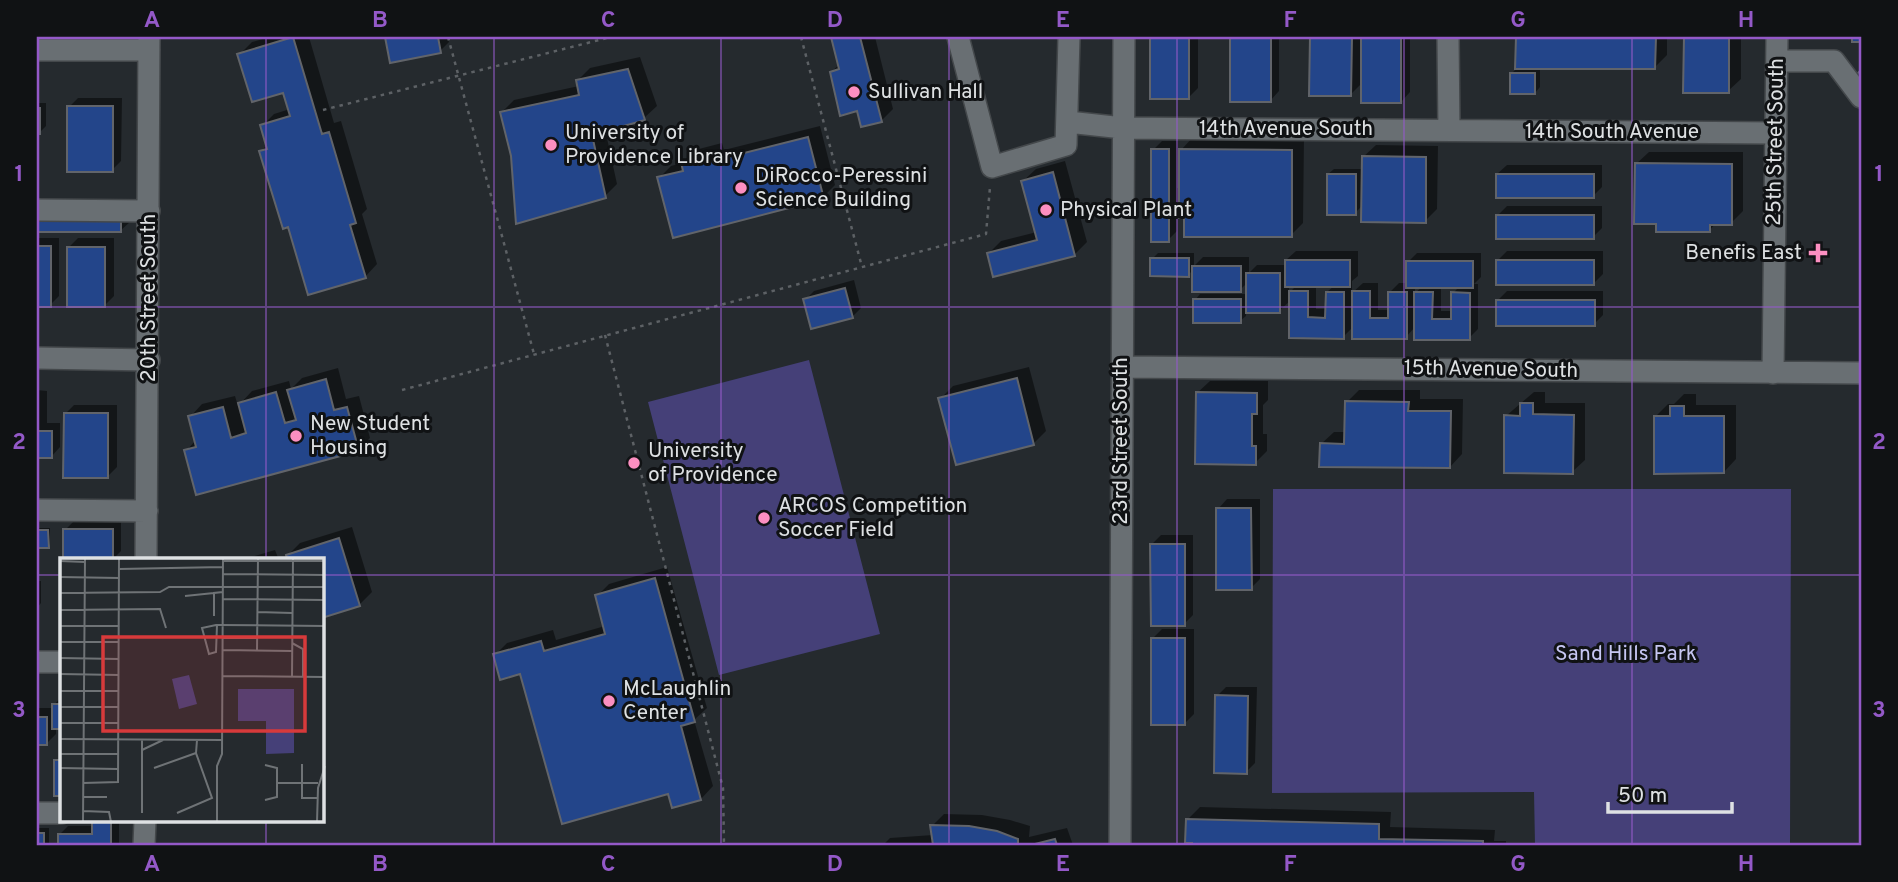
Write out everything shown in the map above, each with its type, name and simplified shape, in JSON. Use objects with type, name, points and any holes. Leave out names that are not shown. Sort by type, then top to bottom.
[{"type":"street","points":[[958,37],[992,167],[1066,145],[1069,37]]},
{"type":"street","name":"23rd Street South","points":[[1120,845],[1124,37]]},
{"type":"street","points":[[1448,37],[1448,130]]},
{"type":"street","name":"25th Street South","points":[[1773,373],[1777,37]]},
{"type":"street","points":[[37,50],[149,43]]},
{"type":"street","name":"20th Street South","points":[[146,558],[149,43]]},
{"type":"street","points":[[1777,61],[1833,61],[1861,97]]},
{"type":"street","name":"14th Avenue South","points":[[1068,122],[1123,128],[1448,130]]},
{"type":"street","name":"14th South Avenue","points":[[1448,130],[1776,133]]},
{"type":"street","points":[[37,210],[149,211]]},
{"type":"street","points":[[37,358],[149,360]]},
{"type":"street","name":"15th Avenue South","points":[[1121,367],[1861,373]]},
{"type":"street","points":[[37,510],[147,511]]},
{"type":"street","points":[[37,662],[60,662]]},
{"type":"street","points":[[37,813],[60,813]]},
{"type":"street","points":[[144,845],[145,822]]},
{"type":"path","points":[[448,37],[534,355]]},
{"type":"path","points":[[323,110],[611,37]]},
{"type":"path","points":[[801,37],[862,267]]},
{"type":"path","points":[[402,390],[986,234],[992,167]]},
{"type":"path","points":[[605,335],[723,788],[724,845]]},
{"type":"green space","name":"ARCOS Competition Soccer Field","points":[[809,360],[880,634],[719,675],[648,402]]},
{"type":"green space","name":"Sand Hills Park","points":[[1273,489],[1791,489],[1790,845],[1535,845],[1534,792],[1272,793]]},
{"type":"building","points":[[293,37],[322,134],[329,132],[356,223],[350,225],[366,278],[308,295],[288,227],[283,229],[259,151],[267,149],[260,125],[290,116],[283,93],[252,102],[237,54]]},
{"type":"building","points":[[385,37],[438,37],[441,53],[390,63]]},
{"type":"building","name":"Sullivan Hall","points":[[831,37],[860,37],[882,122],[861,127],[857,111],[840,116],[830,72],[839,69]]},
{"type":"building","points":[[1150,37],[1189,37],[1189,99],[1150,99]]},
{"type":"building","points":[[1230,37],[1271,37],[1271,102],[1230,102]]},
{"type":"building","points":[[1310,37],[1352,37],[1351,96],[1309,96]]},
{"type":"building","points":[[1361,37],[1401,37],[1401,103],[1361,103]]},
{"type":"building","points":[[1516,37],[1656,37],[1655,69],[1515,69]]},
{"type":"building","points":[[1684,37],[1729,37],[1729,93],[1683,93]]},
{"type":"building","points":[[1852,37],[1861,37],[1861,70],[1860,42],[1852,42]]},
{"type":"building","name":"University of Providence Library","points":[[628,69],[645,120],[592,135],[606,198],[516,224],[511,156],[500,112],[579,95],[576,80]]},
{"type":"building","points":[[1861,70],[1861,82],[1855,76]]},
{"type":"building","points":[[1510,73],[1535,73],[1535,94],[1510,94]]},
{"type":"building","points":[[67,106],[113,106],[113,172],[67,172]]},
{"type":"building","points":[[37,108],[40,108],[40,134],[37,134]]},
{"type":"building","name":"DiRocco-Peressini Science Building","points":[[808,137],[824,199],[673,238],[657,177],[683,171],[681,162],[710,155],[712,161]]},
{"type":"building","points":[[1151,149],[1169,149],[1169,242],[1151,242]]},
{"type":"building","points":[[1179,149],[1292,150],[1292,237],[1184,237],[1184,218],[1179,218]]},
{"type":"building","points":[[1362,156],[1426,157],[1426,223],[1361,222]]},
{"type":"building","points":[[1635,163],[1732,164],[1732,225],[1710,225],[1710,232],[1656,232],[1656,224],[1634,224]]},
{"type":"building","name":"Physical Plant","points":[[1053,172],[1075,256],[993,277],[987,253],[1037,240],[1021,181]]},
{"type":"building","points":[[1327,174],[1356,174],[1356,215],[1327,215]]},
{"type":"building","points":[[1496,174],[1594,174],[1594,198],[1496,198]]},
{"type":"building","points":[[1496,215],[1594,215],[1594,239],[1496,239]]},
{"type":"building","points":[[37,217],[121,218],[121,232],[37,232]]},
{"type":"building","points":[[37,246],[51,246],[51,307],[37,307]]},
{"type":"building","points":[[67,247],[105,247],[105,307],[67,307]]},
{"type":"building","points":[[1150,258],[1189,258],[1189,277],[1150,276]]},
{"type":"building","points":[[1285,260],[1350,260],[1350,287],[1285,287]]},
{"type":"building","points":[[1496,260],[1594,260],[1594,285],[1496,285]]},
{"type":"building","points":[[1406,261],[1473,261],[1473,288],[1406,288]]},
{"type":"building","points":[[1192,266],[1241,266],[1241,292],[1192,292]]},
{"type":"building","points":[[1246,273],[1280,273],[1280,313],[1246,313]]},
{"type":"building","points":[[845,288],[853,318],[811,329],[803,299]]},
{"type":"building","points":[[1289,291],[1308,291],[1308,317],[1325,318],[1326,292],[1344,292],[1344,339],[1289,338]]},
{"type":"building","points":[[1352,291],[1370,291],[1370,318],[1388,318],[1388,292],[1407,292],[1407,339],[1352,339]]},
{"type":"building","points":[[1414,292],[1433,292],[1432,319],[1451,319],[1451,292],[1470,293],[1470,340],[1414,340]]},
{"type":"building","points":[[1193,299],[1241,299],[1241,323],[1193,323]]},
{"type":"building","points":[[1496,300],[1595,300],[1595,326],[1496,326]]},
{"type":"building","points":[[1017,378],[1034,445],[956,465],[938,398]]},
{"type":"building","name":"New Student Housing","points":[[326,379],[334,410],[347,407],[359,451],[196,495],[184,450],[196,447],[188,416],[223,407],[231,438],[246,433],[238,403],[276,392],[285,423],[296,420],[287,390]]},
{"type":"building","points":[[1196,392],[1257,393],[1257,414],[1252,414],[1252,446],[1256,446],[1256,465],[1195,464]]},
{"type":"building","points":[[37,399],[38,431],[52,431],[52,458],[37,458]]},
{"type":"building","points":[[1345,401],[1409,402],[1408,411],[1451,411],[1450,468],[1319,467],[1320,443],[1344,444]]},
{"type":"building","points":[[1520,403],[1533,403],[1533,414],[1574,415],[1573,474],[1504,473],[1504,415],[1520,416]]},
{"type":"building","points":[[1670,406],[1684,406],[1684,416],[1724,416],[1724,473],[1654,474],[1654,416],[1670,416]]},
{"type":"building","points":[[64,413],[108,413],[108,478],[63,478]]},
{"type":"building","points":[[1216,508],[1251,508],[1252,590],[1216,590]]},
{"type":"building","points":[[63,529],[113,529],[113,558],[63,558]]},
{"type":"building","points":[[37,530],[48,530],[49,548],[37,548]]},
{"type":"building","points":[[339,538],[360,606],[324,617],[324,558],[287,558],[286,555]]},
{"type":"building","points":[[1150,544],[1185,544],[1185,626],[1151,626]]},
{"type":"building","name":"McLaughlin Center","points":[[655,578],[695,722],[681,726],[701,800],[672,808],[668,794],[562,824],[520,674],[500,680],[493,654],[541,641],[544,651],[605,634],[595,595]]},
{"type":"building","points":[[1151,638],[1185,638],[1185,725],[1151,725]]},
{"type":"building","points":[[1215,695],[1248,696],[1247,774],[1214,773]]},
{"type":"building","points":[[52,704],[60,704],[60,729],[52,729]]},
{"type":"building","points":[[37,717],[47,717],[47,745],[37,745]]},
{"type":"building","points":[[54,760],[60,760],[60,796],[54,796]]},
{"type":"building","points":[[1186,819],[1379,824],[1379,839],[1483,841],[1483,845],[1192,845],[1185,843]]},
{"type":"building","points":[[92,822],[111,822],[111,845],[58,845],[58,834],[92,834]]},
{"type":"building","points":[[930,825],[969,826],[997,831],[1018,839],[1018,845],[933,845]]},
{"type":"building","points":[[37,833],[44,833],[44,845],[37,845]]},
{"type":"building","points":[[1055,839],[1057,845],[1031,845]]},
{"type":"place","name":"Sullivan Hall","points":[[854,92]]},
{"type":"place","name":"University of Providence Library","points":[[551,145]]},
{"type":"place","name":"DiRocco-Peressini Science Building","points":[[741,188]]},
{"type":"place","name":"Physical Plant","points":[[1046,210]]},
{"type":"place","name":"Benefis East","points":[[1818,253]]},
{"type":"place","name":"New Student Housing","points":[[296,436]]},
{"type":"place","name":"University of Providence","points":[[634,463]]},
{"type":"place","name":"ARCOS Competition Soccer Field","points":[[764,518]]},
{"type":"place","name":"McLaughlin Center","points":[[609,701]]}]
